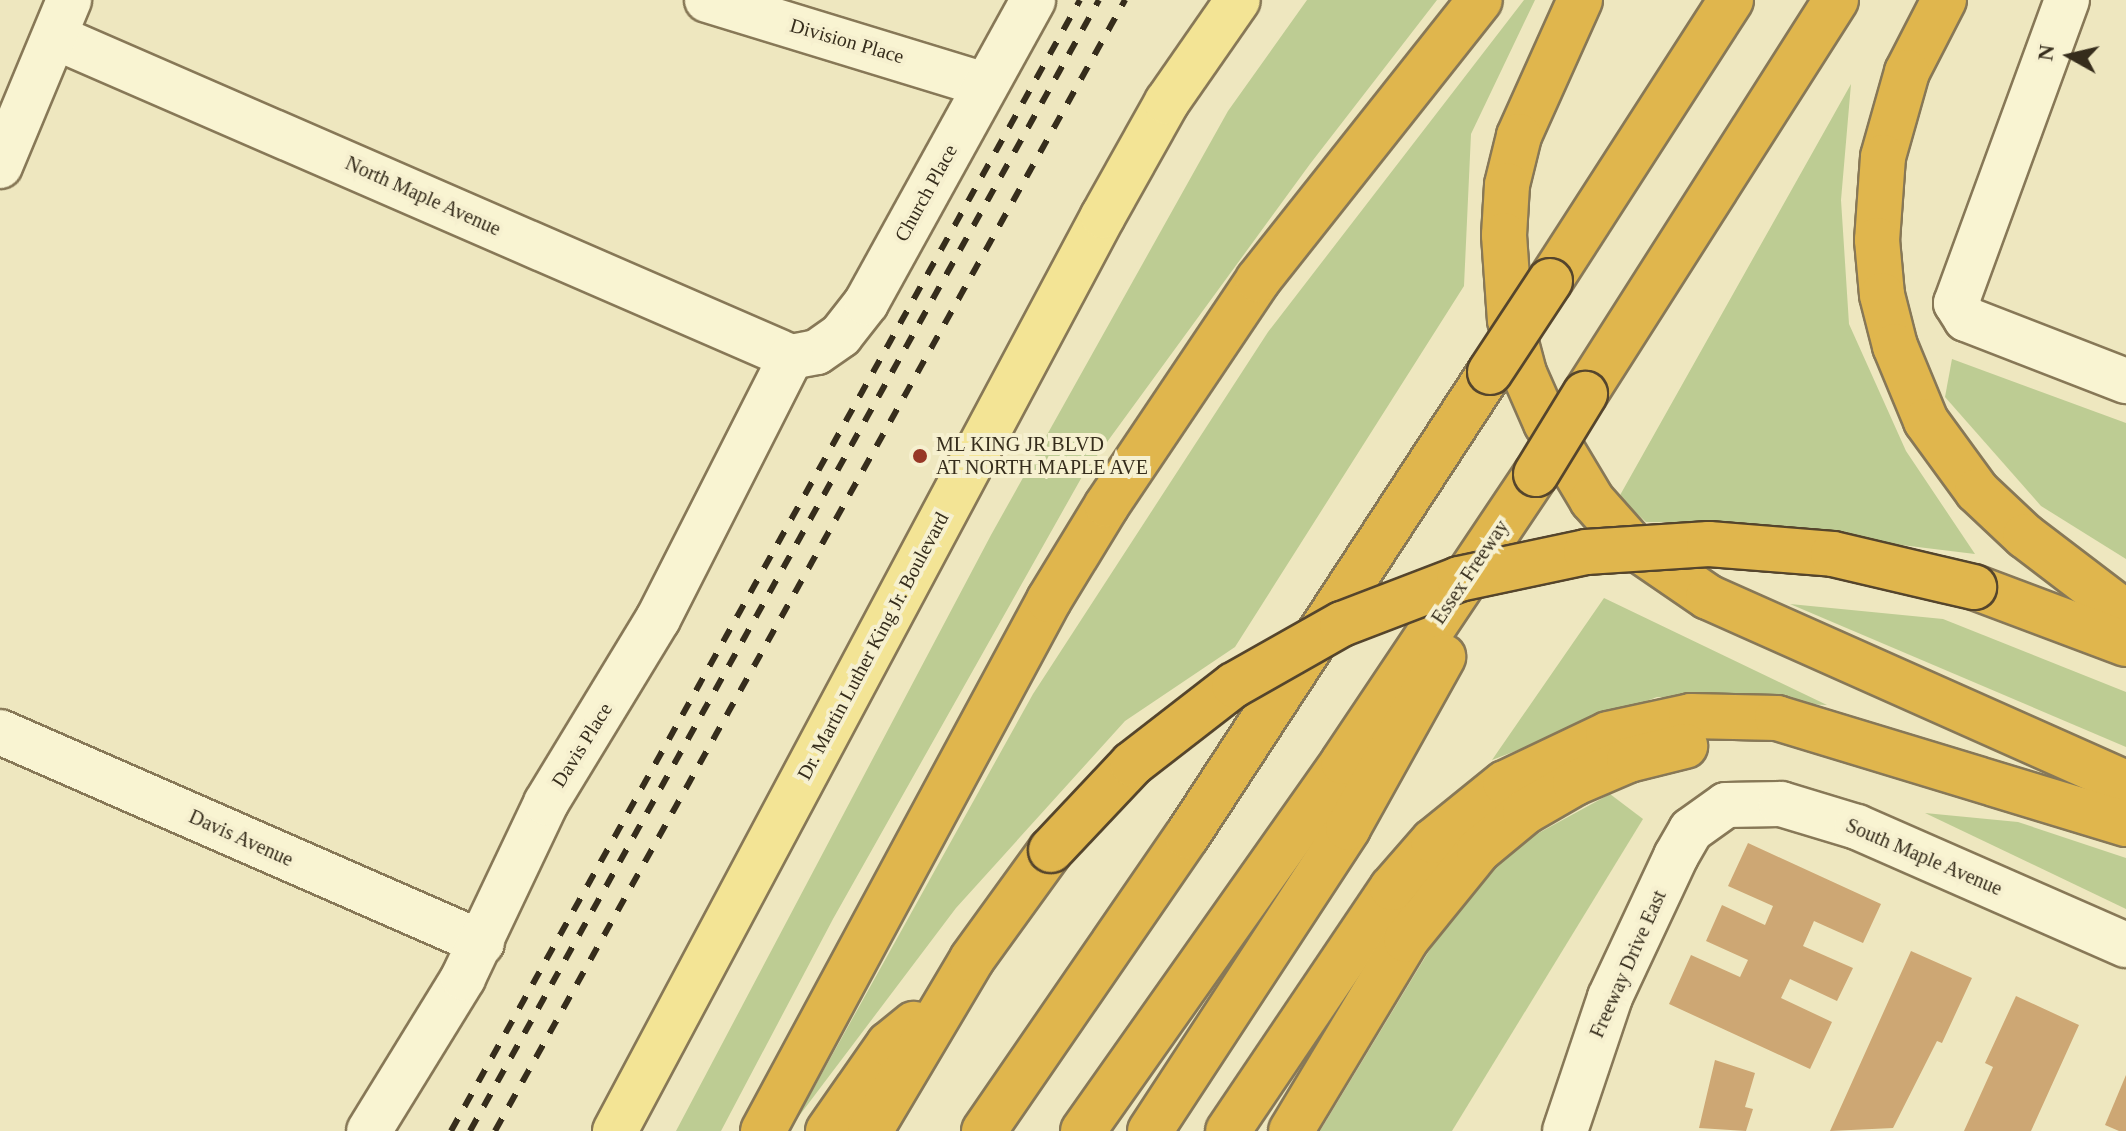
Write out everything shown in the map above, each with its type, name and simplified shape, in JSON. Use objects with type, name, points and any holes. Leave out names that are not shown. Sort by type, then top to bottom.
[{"type":"highway","points":[[763,1131],[1049,600],[1114,494],[1266,270],[1480,0]]},
{"type":"highway","points":[[1580,0],[1519,136],[1507,185],[1504,235],[1510,320],[1524,373],[1546,423],[1592,500],[1632,545],[1708,597],[2126,783]]},
{"type":"highway","points":[[984,1131],[1231,770],[1731,0]]},
{"type":"highway","name":"Essex Freeway","points":[[1083,1131],[1343,762],[1536,474],[1836,0]]},
{"type":"highway","points":[[1944,0],[1907,72],[1883,157],[1877,240],[1882,295],[1895,346],[1926,421],[1977,491],[2025,536],[2126,613]]},
{"type":"highway","points":[[1150,1131],[1374,783],[1536,474]]},
{"type":"highway","points":[[870,1131],[1007,905],[1051,850],[1132,764],[1234,685],[1342,624],[1459,579],[1586,552],[1709,544],[1833,554],[1974,587],[2126,644]]},
{"type":"highway","points":[[1228,1131],[1411,865],[1456,819],[1532,767],[1622,730],[1720,714],[1791,721],[2126,824]]},
{"type":"highway","points":[[1291,1131],[1422,917],[1459,870],[1525,812],[1602,770],[1703,742],[1784,737],[1890,749]]},
{"type":"highway","points":[[828,1131],[889,1044],[948,999]]},
{"type":"main road","name":"Dr. Martin Luther King Jr. Boulevard","points":[[615,1131],[1115,193],[1167,102],[1238,0]]},
{"type":"street","name":"Division Place","points":[[707,0],[985,85]]},
{"type":"street","name":"Church Place","points":[[791,357],[817,352],[841,335],[866,303],[1033,0]]},
{"type":"street","points":[[2067,0],[1956,303],[1966,319],[2126,380]]},
{"type":"street","points":[[0,166],[62,18]]},
{"type":"street","name":"North Maple Avenue","points":[[62,18],[791,357]]},
{"type":"street","name":"Davis Place","points":[[369,1131],[482,943],[546,803],[658,619],[791,357]]},
{"type":"street","name":"Davis Avenue","points":[[0,732],[482,943]]},
{"type":"street","name":"South Maple Avenue","points":[[1715,811],[1748,802],[1817,813],[1894,842],[2126,945]]},
{"type":"street","name":"Freeway Drive East","points":[[1565,1131],[1610,997],[1685,840],[1715,811]]},
{"type":"green space","points":[[1307,0],[1437,0],[1310,164],[1083,475],[833,919],[721,1131],[676,1131],[991,535],[1228,111]]},
{"type":"green space","points":[[1524,0],[1535,0],[1471,134],[1464,286],[1235,647],[1125,721],[956,908],[796,1120],[1033,694],[1268,332]]},
{"type":"green space","points":[[1851,84],[1841,200],[1849,324],[1906,451],[1975,554],[1720,523],[1646,522],[1619,497]]},
{"type":"green space","points":[[1952,359],[2126,423],[2126,559],[2041,506],[1945,397]]},
{"type":"green space","points":[[1604,598],[1827,705],[1657,697],[1492,760]]},
{"type":"green space","points":[[1790,604],[1943,619],[2126,692],[2126,747]]},
{"type":"green space","points":[[1610,794],[1643,819],[1452,1131],[1320,1131],[1438,936],[1504,852]]},
{"type":"green space","points":[[1925,813],[2018,822],[2126,858],[2126,909]]},
{"type":"building","points":[[1748,843],[1881,904],[1863,943],[1814,921],[1803,946],[1853,968],[1837,1001],[1790,979],[1781,998],[1832,1022],[1810,1069],[1669,1004],[1691,955],[1740,977],[1748,960],[1706,941],[1722,905],[1765,925],[1773,906],[1728,886]]},
{"type":"building","points":[[1911,951],[1972,978],[1942,1043],[1937,1041],[1893,1128],[1830,1131]]},
{"type":"building","points":[[2016,996],[2079,1025],[2031,1131],[1964,1131],[1993,1067],[1985,1063]]},
{"type":"building","points":[[1715,1060],[1755,1073],[1745,1107],[1753,1109],[1746,1131],[1699,1128]]},
{"type":"building","points":[[2126,1075],[2126,1131],[2119,1131],[2105,1125]]},
{"type":"railway","points":[[451,1131],[1080,0]]},
{"type":"railway","points":[[470,1131],[1099,0]]},
{"type":"railway","points":[[495,1131],[1125,0]]},
{"type":"place","name":"ML KING JR BLVD AT NORTH MAPLE AVE","points":[[920,456]]}]
